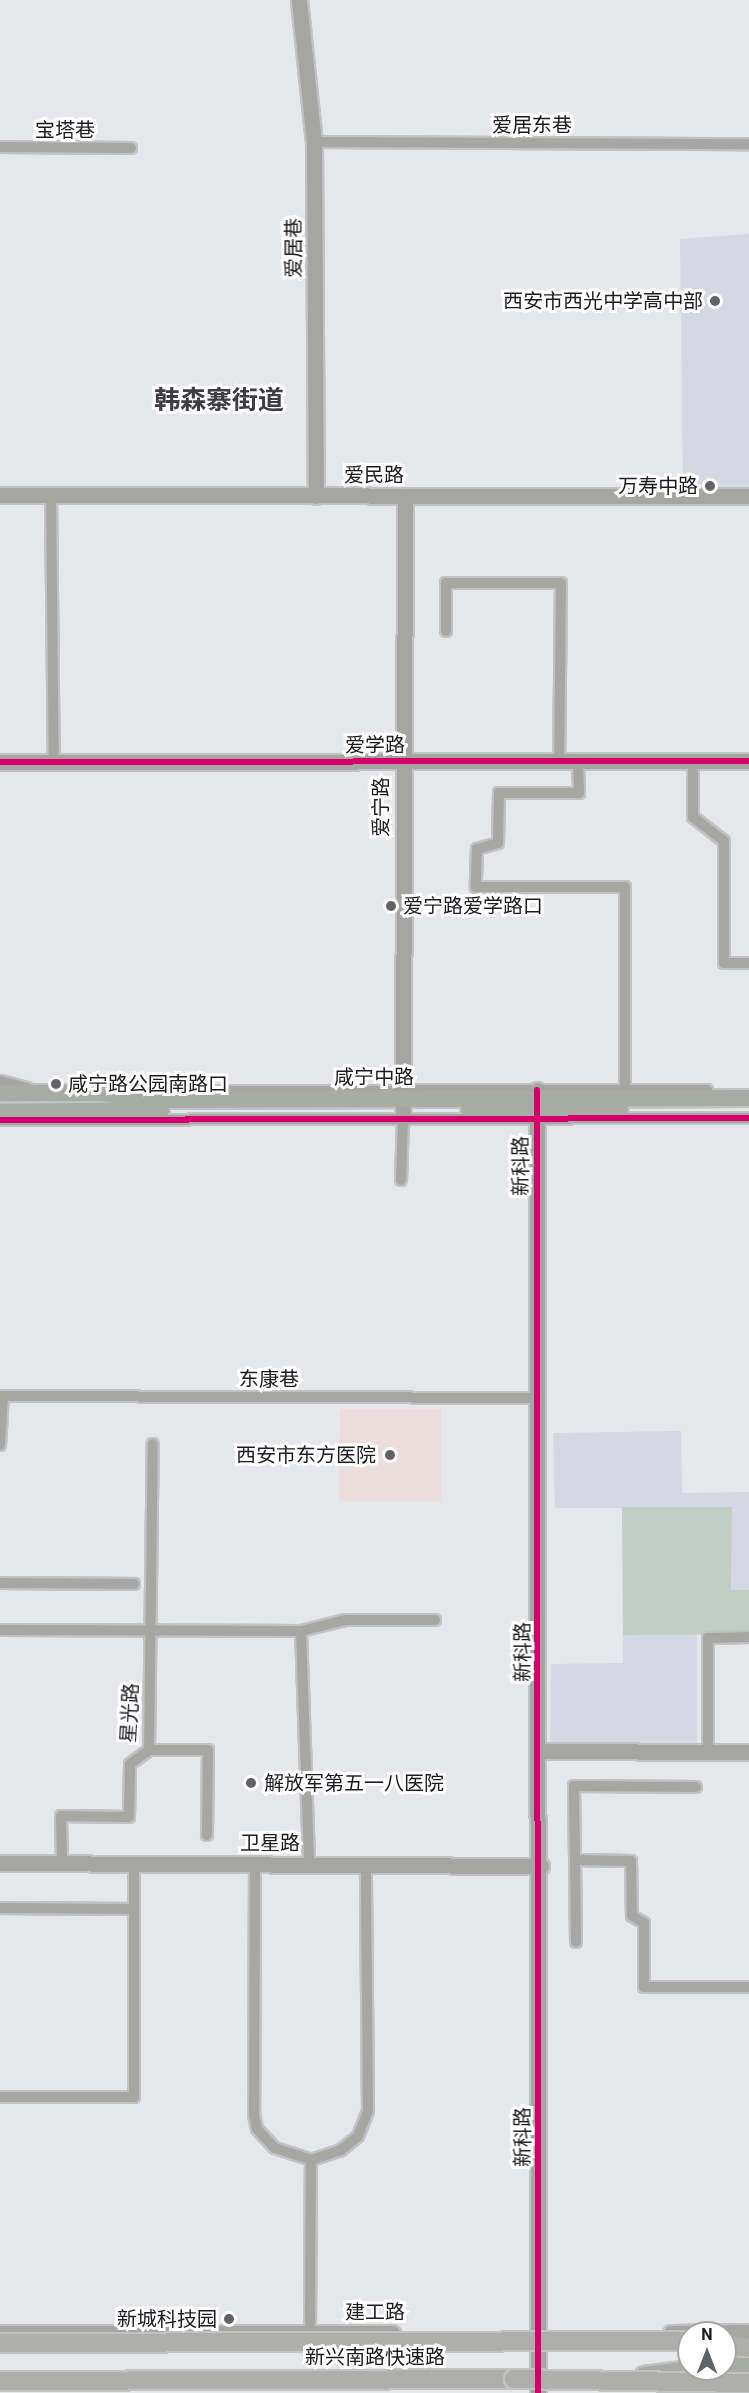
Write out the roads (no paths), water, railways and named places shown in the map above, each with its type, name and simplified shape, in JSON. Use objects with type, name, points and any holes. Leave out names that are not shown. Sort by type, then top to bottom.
[{"type":"highway","name":"新兴南路快速路","points":[[0,2343],[677,2340]]},
{"type":"highway","name":"新兴南路快速路","points":[[0,2381],[632,2377],[749,2384]]},
{"type":"main road","name":"咸宁中路","points":[[0,1093],[101,1093],[154,1100],[749,1108]]},
{"type":"main road","name":"咸宁中路","points":[[538,1104],[749,1098]]},
{"type":"main road","name":"咸宁中路","points":[[0,1112],[402,1104]]},
{"type":"main road","points":[[632,2377],[677,2371]]},
{"type":"street","name":"爱居巷","points":[[299,0],[314,142],[316,496]]},
{"type":"street","name":"爱居东巷","points":[[314,142],[749,144]]},
{"type":"street","name":"宝塔巷","points":[[0,147],[130,148]]},
{"type":"street","name":"爱民路","points":[[0,495],[749,496]]},
{"type":"street","points":[[51,496],[54,761]]},
{"type":"street","name":"爱宁路","points":[[402,1104],[405,496]]},
{"type":"street","points":[[446,631],[446,583],[561,583],[559,761]]},
{"type":"street","points":[[578,761],[579,793],[499,793],[498,843],[477,849],[476,887],[625,887],[625,1090]]},
{"type":"street","points":[[693,761],[693,817],[724,841],[724,963],[749,963]]},
{"type":"street","name":"爱学路","points":[[0,762],[749,761]]},
{"type":"street","points":[[0,1083],[37,1093]]},
{"type":"street","points":[[538,1104],[625,1090],[749,1090]]},
{"type":"street","points":[[0,1120],[402,1104],[401,1180]]},
{"type":"street","points":[[538,1104],[749,1118]]},
{"type":"street","name":"新科路","points":[[538,1104],[541,1866],[538,2393]]},
{"type":"street","points":[[0,1445],[2,1396]]},
{"type":"street","name":"东康巷","points":[[2,1396],[539,1398]]},
{"type":"street","name":"星光路","points":[[62,1863],[61,1816],[129,1817],[129,1764],[149,1750],[153,1444]]},
{"type":"street","points":[[0,1583],[134,1584]]},
{"type":"street","points":[[0,1630],[301,1631],[345,1620],[435,1620]]},
{"type":"street","points":[[301,1631],[309,1865]]},
{"type":"street","points":[[708,1752],[708,1638],[749,1637]]},
{"type":"street","points":[[149,1750],[208,1750],[207,1836]]},
{"type":"street","points":[[540,1751],[749,1752]]},
{"type":"street","points":[[576,1942],[574,1786],[696,1787]]},
{"type":"street","points":[[575,1860],[631,1861],[632,1916],[644,1923],[644,1987],[749,1987]]},
{"type":"street","name":"卫星路","points":[[0,1863],[541,1866]]},
{"type":"street","points":[[0,2097],[134,2097],[135,1863]]},
{"type":"street","points":[[255,1864],[254,2115],[257,2129],[275,2148],[311,2160],[334,2153],[358,2136],[368,2111],[366,1865]]},
{"type":"street","points":[[0,1908],[135,1909]]},
{"type":"street","points":[[310,2332],[311,2160]]},
{"type":"street","name":"建工路","points":[[0,2333],[310,2332],[748,2336]]},
{"type":"place","name":"西安市西光中学高中部","points":[[715,301]]},
{"type":"place","name":"万寿中路","points":[[710,486]]},
{"type":"place","name":"爱宁路爱学路口","points":[[391,906]]},
{"type":"place","name":"咸宁路公园南路口","points":[[56,1084]]},
{"type":"place","name":"西安市东方医院","points":[[390,1455]]},
{"type":"place","name":"解放军第五一八医院","points":[[251,1783]]},
{"type":"place","name":"新城科技园","points":[[229,2319]]},
{"type":"district","name":"韩森寨街道","points":[[219,401]]}]
